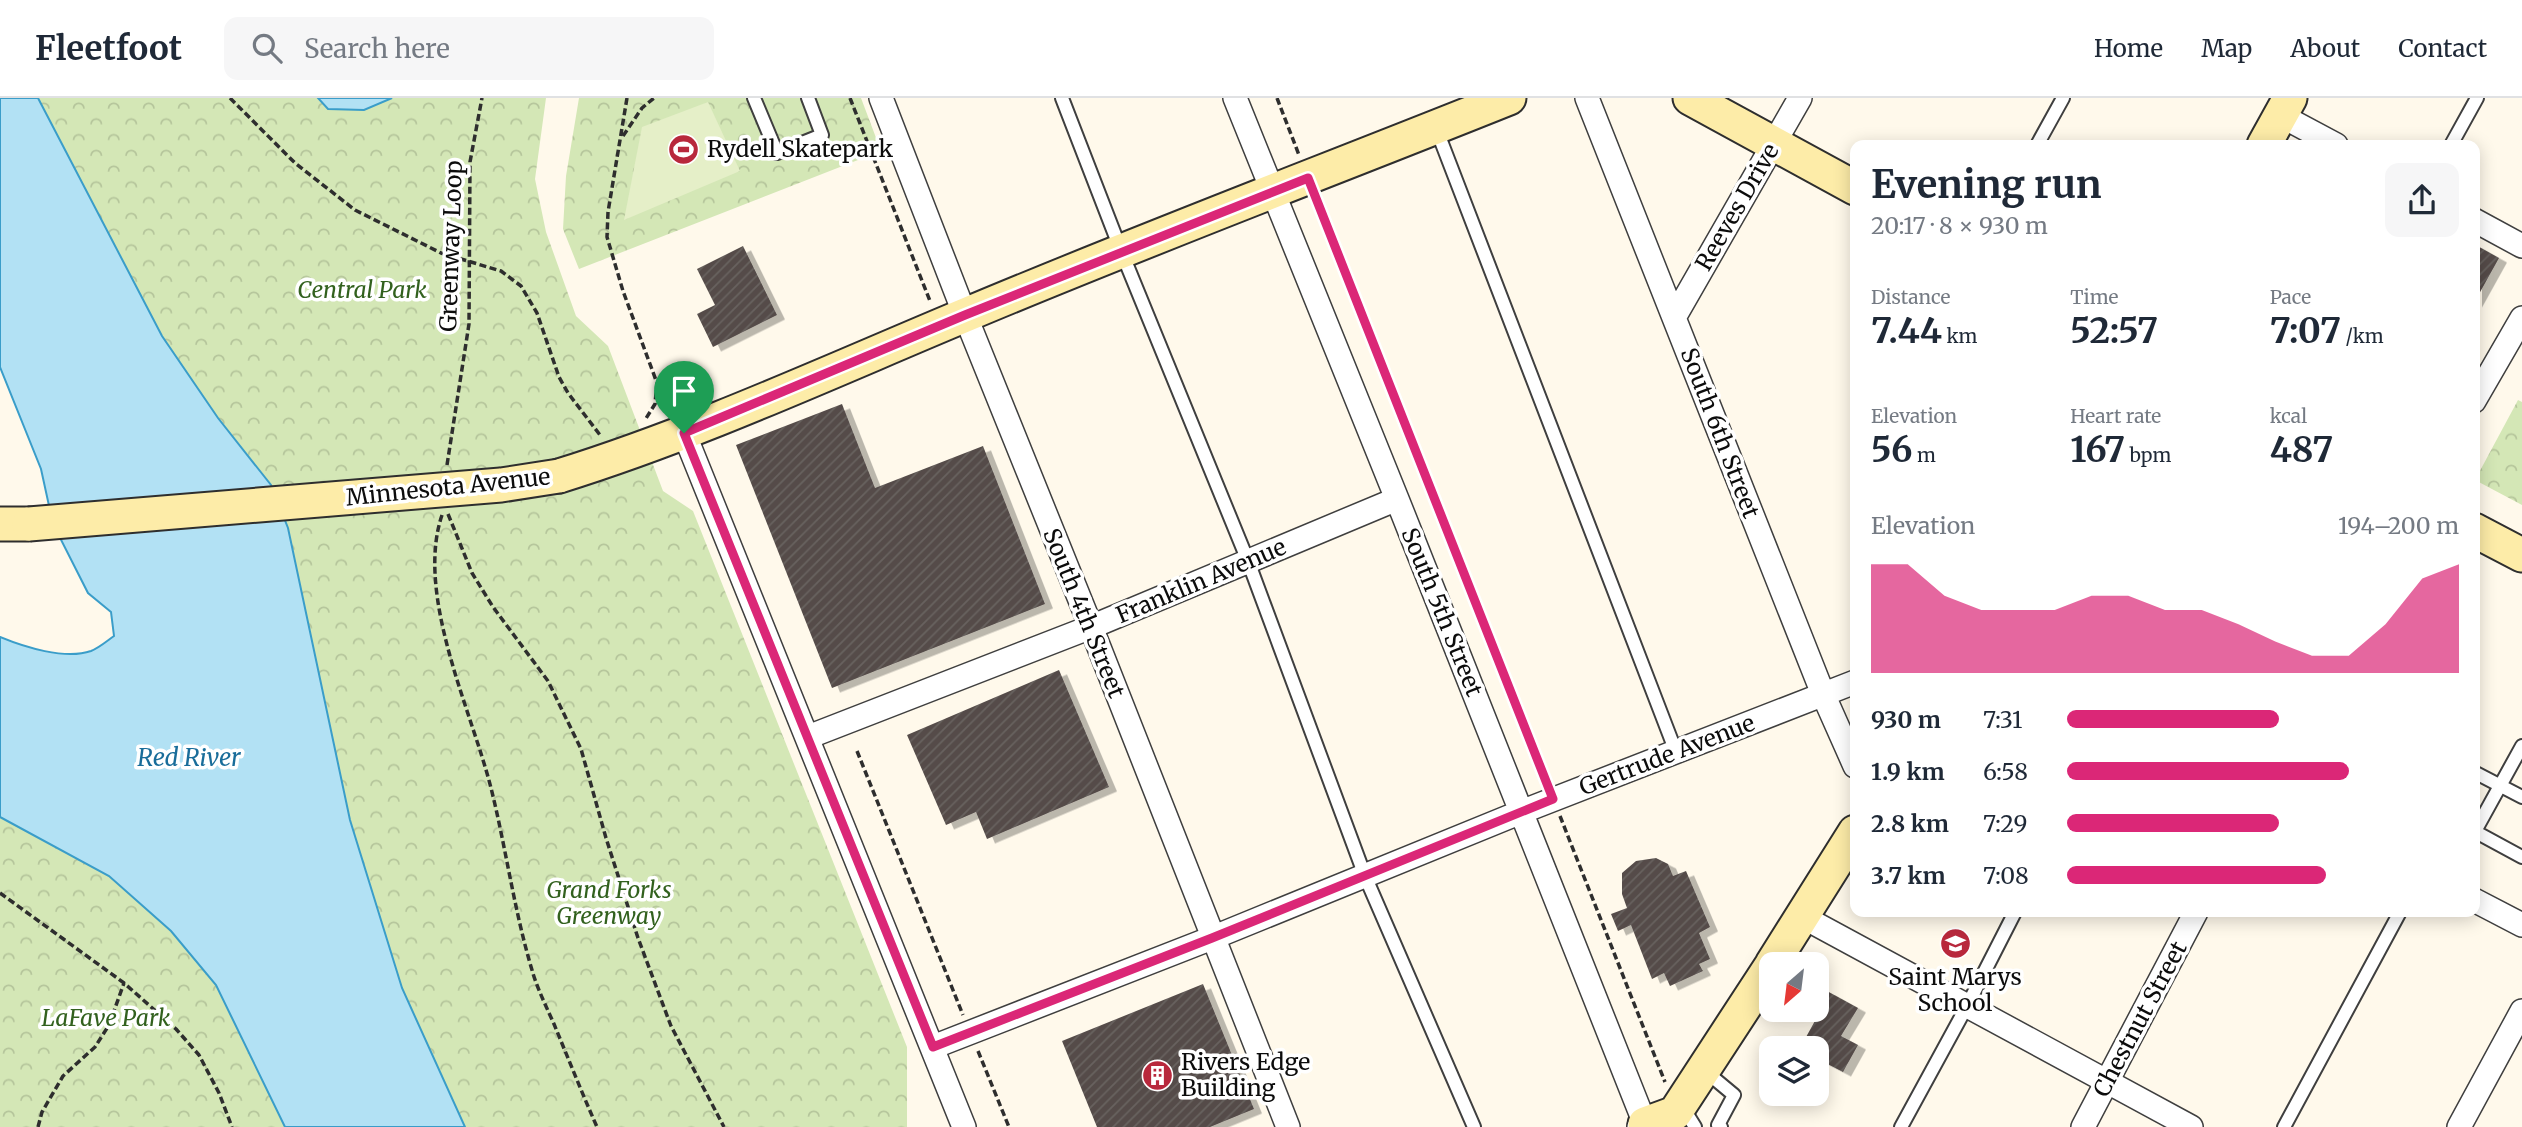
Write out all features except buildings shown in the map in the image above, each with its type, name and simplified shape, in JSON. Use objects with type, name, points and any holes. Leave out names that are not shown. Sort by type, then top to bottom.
[{"type":"street","name":"South 4th Street","points":[[881,98],[952,321],[1091,627],[1288,1127]]},
{"type":"street","name":"South 5th Street","points":[[1235,98],[1397,499],[1644,1126]]},
{"type":"street","name":"Minnesota Avenue","points":[[15,524],[501,485],[559,476],[684,433],[952,321],[1509,98]]},
{"type":"street","name":"South 6th Street","points":[[1587,98],[1823,694],[1850,755]]},
{"type":"street","points":[[1690,98],[1850,185]]},
{"type":"street","name":"Reeves Drive","points":[[1675,316],[1800,98]]},
{"type":"street","points":[[2267,140],[2285,107],[2329,140]]},
{"type":"street","points":[[2480,223],[2522,246]]},
{"type":"street","points":[[2480,391],[2522,318]]},
{"type":"street","points":[[684,433],[964,1127]]},
{"type":"street","name":"Franklin Avenue","points":[[808,737],[1091,627],[1397,499]]},
{"type":"street","points":[[2480,533],[2522,555]]},
{"type":"street","name":"Gertrude Avenue","points":[[933,1047],[1212,938],[1553,799],[1850,684]]},
{"type":"street","points":[[1780,952],[1850,840]]},
{"type":"street","points":[[2480,903],[2522,925]]},
{"type":"street","points":[[1803,917],[2191,1127]]},
{"type":"street","name":"Chestnut Street","points":[[2083,1127],[2193,917]]},
{"type":"street","points":[[1644,1126],[1684,1114],[1703,1069],[1759,983]]},
{"type":"street","points":[[2459,1127],[2522,1012]]},
{"type":"lane","points":[[754,98],[776,153],[822,135],[808,98]]},
{"type":"lane","points":[[1062,98],[1122,253],[1248,561],[1365,876],[1474,1127]]},
{"type":"lane","points":[[2040,140],[2063,98]]},
{"type":"lane","points":[[2454,140],[2477,98]]},
{"type":"lane","points":[[1436,127],[1675,752]]},
{"type":"lane","points":[[2480,823],[2522,747]]},
{"type":"lane","points":[[2480,775],[2522,797]]},
{"type":"lane","points":[[2480,835],[2522,857]]},
{"type":"lane","points":[[1901,1127],[2012,917]]},
{"type":"lane","points":[[2284,1127],[2397,917]]},
{"type":"lane","points":[[1703,1069],[1734,1096],[1719,1126]]},
{"type":"path","points":[[230,98],[295,163],[355,210],[431,248],[501,271],[521,286],[528,293],[559,377],[600,437],[611,460]]},
{"type":"path","name":"Greenway Loop","points":[[447,465],[469,324],[470,162],[482,98]]},
{"type":"path","points":[[627,98],[608,212],[607,237],[657,383],[655,404],[645,418],[653,445]]},
{"type":"path","points":[[620,140],[634,118],[654,98]]},
{"type":"path","points":[[850,98],[952,321]]},
{"type":"path","points":[[1277,98],[1553,799],[1684,1114]]},
{"type":"path","points":[[597,1127],[533,973],[517,916],[491,787],[468,718],[445,633],[436,581],[435,553],[437,528],[445,506],[472,573],[493,607],[548,681],[581,749],[638,938],[671,1027],[724,1127]]},
{"type":"path","points":[[857,751],[1009,1127]]},
{"type":"path","points":[[0,893],[124,983],[176,1029],[199,1055],[219,1093],[232,1127]]},
{"type":"path","points":[[38,1127],[42,1112],[63,1076],[95,1047],[109,1025],[124,983]]},
{"type":"green space","name":"Grand Forks Greenway","points":[[38,98],[546,98],[535,179],[546,232],[576,316],[608,346],[663,491],[693,511],[907,1047],[907,1127],[465,1127],[402,988],[350,820],[288,528],[271,485],[218,418],[162,336]]},
{"type":"green space","points":[[579,98],[861,98],[881,151],[579,269],[563,229],[566,176]]},
{"type":"green space","name":"Rydell Skatepark","points":[[708,102],[740,171],[624,220],[642,127]]},
{"type":"green space","points":[[2518,400],[2522,402],[2522,505],[2480,483],[2480,471]]},
{"type":"green space","name":"LaFave Park","points":[[0,817],[109,876],[171,931],[216,985],[285,1127],[0,1127]]},
{"type":"water","name":"Red River","points":[[0,98],[38,98],[162,336],[218,418],[271,485],[288,528],[350,820],[402,988],[465,1127],[285,1127],[216,985],[171,931],[109,876],[0,817],[0,637],[32,648],[69,654],[91,651],[114,636],[111,612],[88,593],[53,524],[41,469],[0,367]]},
{"type":"water","points":[[318,98],[392,98],[364,110],[328,109]]},
{"type":"place","name":"Rydell Skatepark","points":[[684,149]]},
{"type":"place","name":"Saint Marys School","points":[[1955,943]]},
{"type":"place","name":"Rivers Edge Building","points":[[1158,1075]]},
{"type":"route","points":[[1308,178],[1553,799],[1212,938],[933,1047],[684,433],[965,315],[1308,178]]},
{"type":"park label","name":"Central Park","points":[[362,290]]}]
